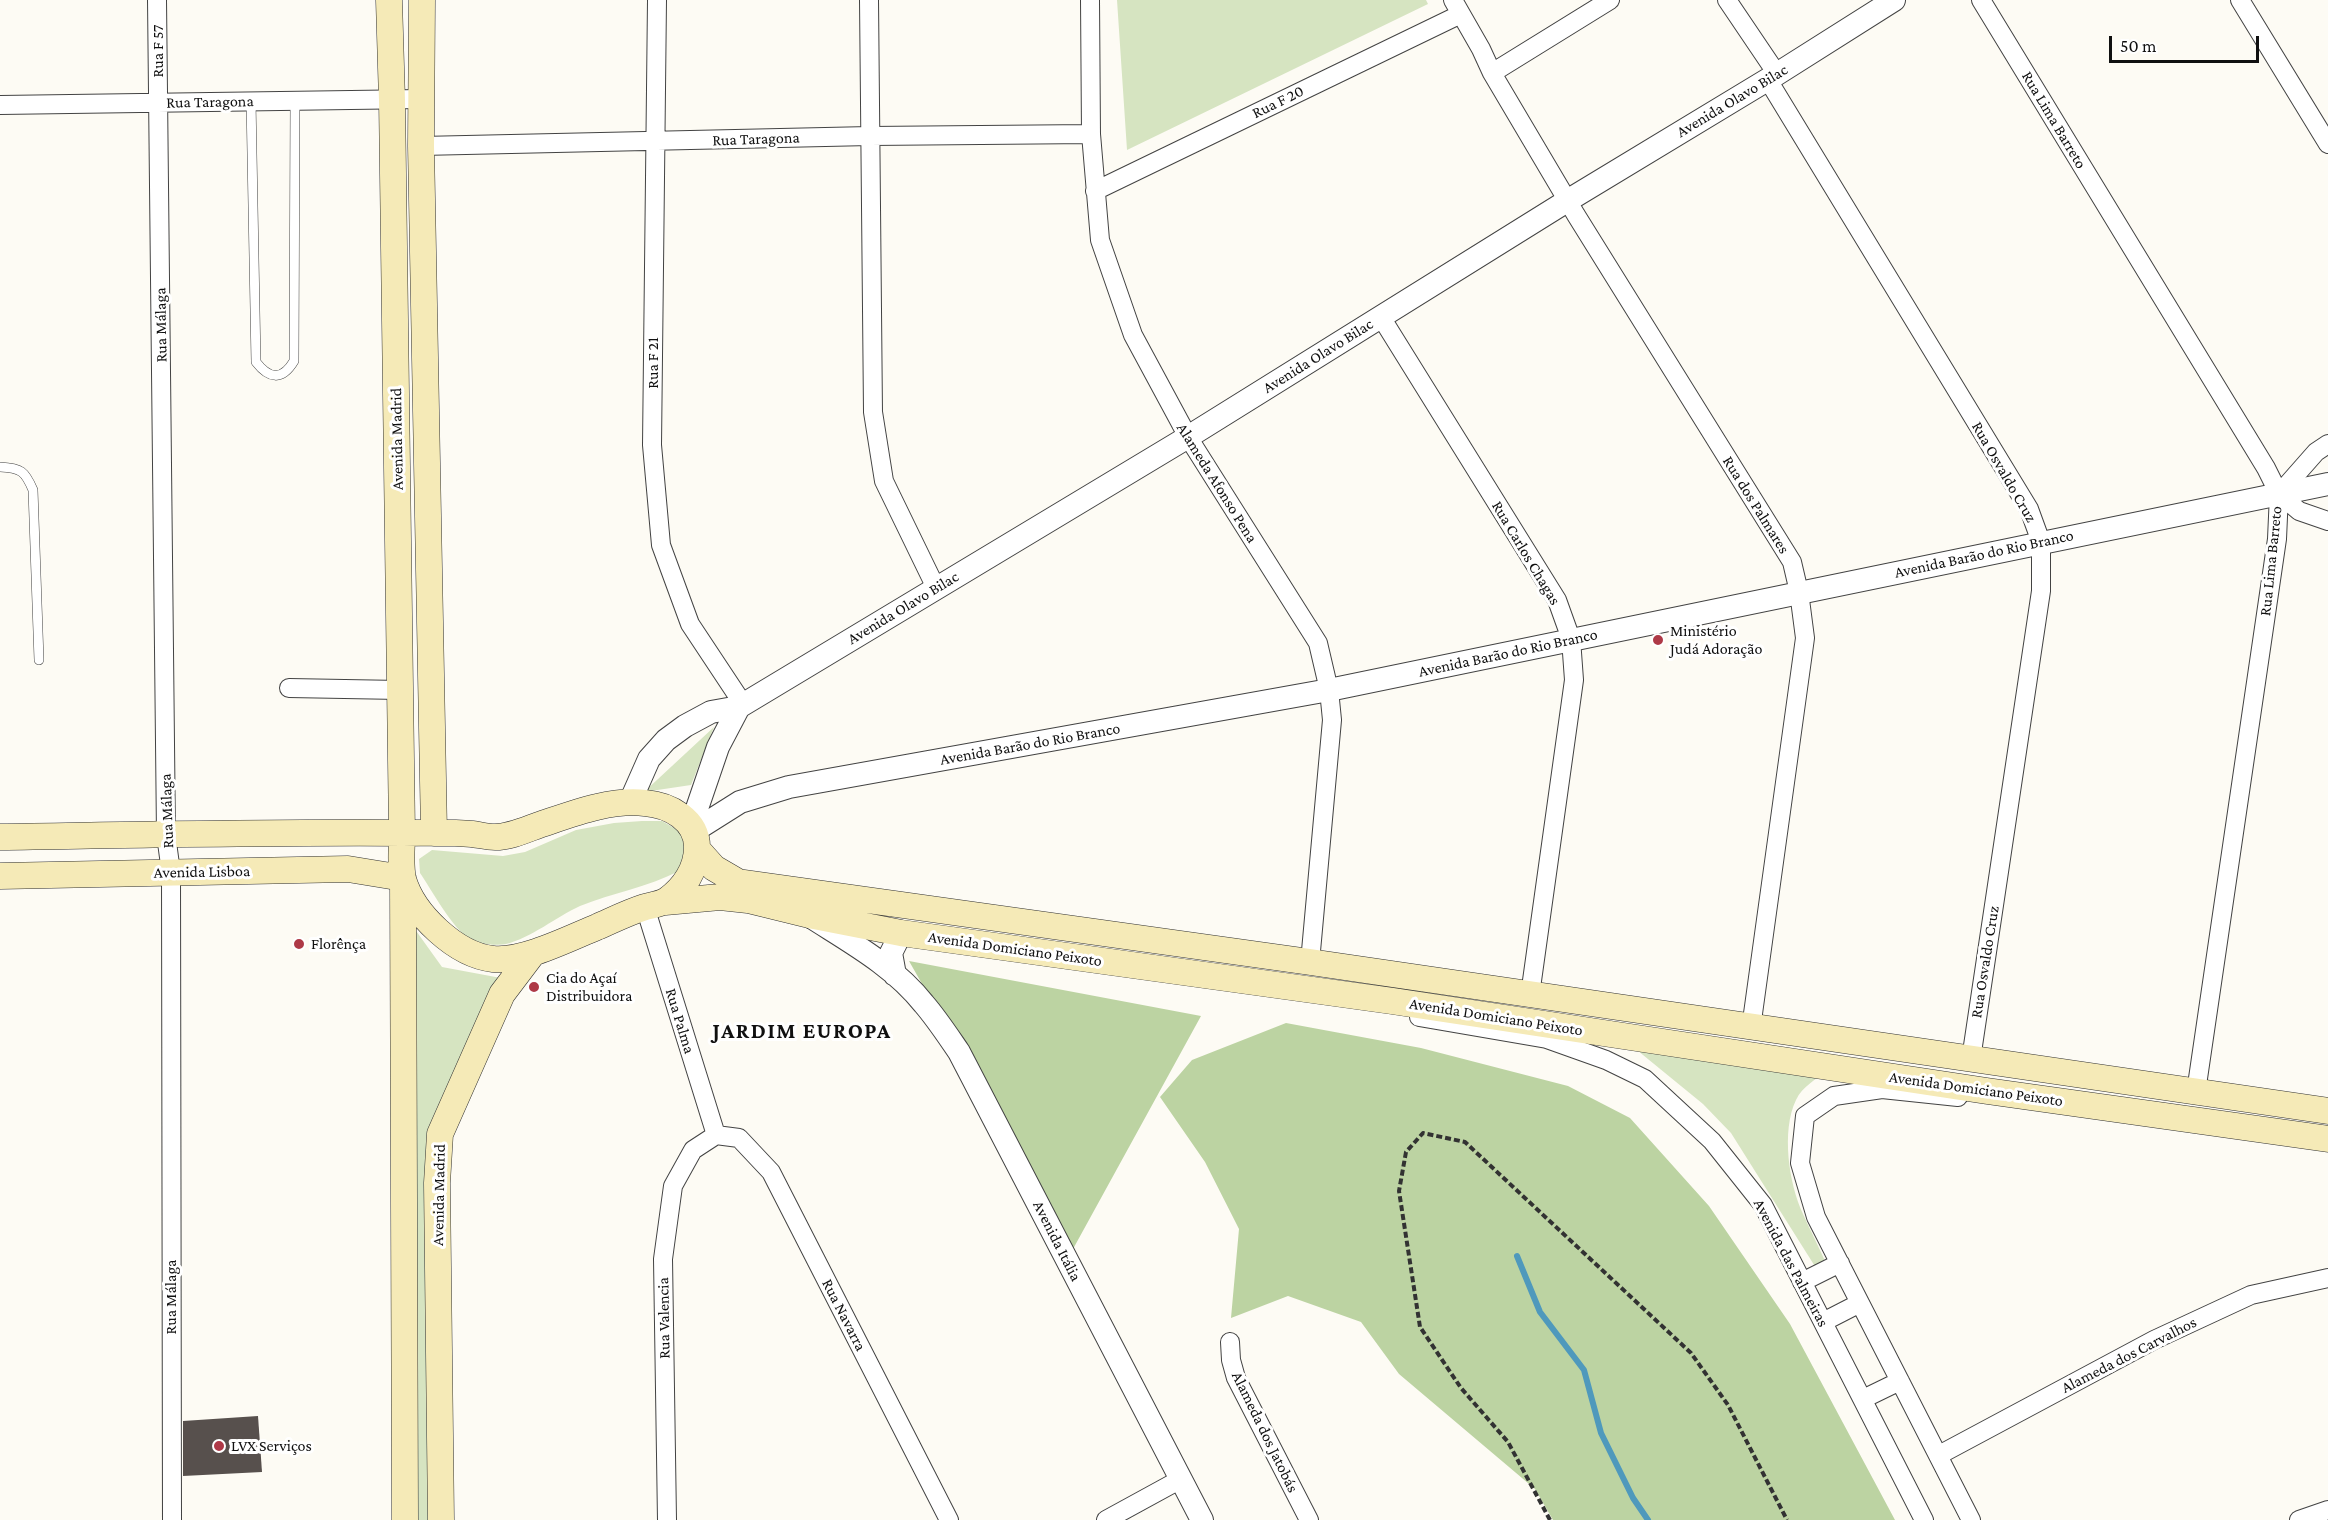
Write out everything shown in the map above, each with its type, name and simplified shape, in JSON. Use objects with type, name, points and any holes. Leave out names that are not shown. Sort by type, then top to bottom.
[{"type":"main road","name":"Avenida Madrid","points":[[389,0],[403,878],[405,1520]]},
{"type":"main road","name":"Avenida Madrid","points":[[422,0],[421,146],[434,833]]},
{"type":"main road","name":"Avenida Domiciano Peixoto","points":[[402,832],[506,836],[567,815],[603,806],[630,802],[661,806],[675,811],[694,835],[714,868],[738,882],[2328,1111]]},
{"type":"main road","points":[[0,837],[402,832]]},
{"type":"main road","points":[[533,953],[655,904],[683,885],[691,874],[694,835]]},
{"type":"main road","name":"Avenida Lisboa","points":[[0,876],[348,869],[403,878]]},
{"type":"main road","name":"Avenida Madrid","points":[[403,878],[415,903],[447,940],[470,953],[495,960],[533,953]]},
{"type":"main road","name":"Avenida Domiciano Peixoto","points":[[655,904],[720,897],[739,899],[901,933],[1392,1001],[1987,1091],[2328,1139]]},
{"type":"main road","name":"Avenida Madrid","points":[[441,1520],[437,1184],[440,1134],[502,994],[533,953]]},
{"type":"street","name":"Rua F 57","points":[[158,0],[158,103]]},
{"type":"street","name":"Rua F 21","points":[[657,0],[652,445],[661,545],[690,624],[741,706]]},
{"type":"street","points":[[869,0],[873,412],[884,481],[936,588]]},
{"type":"street","name":"Alameda Afonso Pena","points":[[1090,0],[1090,134],[1100,240],[1133,335],[1188,438],[1318,643],[1329,690],[1332,720],[1310,963]]},
{"type":"street","points":[[1492,73],[1610,0]]},
{"type":"street","points":[[1728,0],[1773,77]]},
{"type":"street","name":"Avenida Olavo Bilac","points":[[630,802],[649,759],[666,740],[685,726],[711,712],[741,706],[1188,438],[1894,0]]},
{"type":"street","name":"Rua Lima Barreto","points":[[1981,0],[2266,468],[2279,494],[2277,539],[2196,1092]]},
{"type":"street","points":[[2240,0],[2328,144]]},
{"type":"street","name":"Rua F 20","points":[[1095,191],[1457,7],[1492,73],[1567,201]]},
{"type":"street","name":"Rua Osvaldo Cruz","points":[[1773,77],[2029,509],[2041,542],[2041,591],[1971,1059]]},
{"type":"street","name":"Rua Taragona","points":[[0,105],[421,99]]},
{"type":"street","name":"Rua Málaga","points":[[158,103],[166,835],[171,873],[172,1520]]},
{"type":"street","name":"Rua Taragona","points":[[421,146],[870,136],[1090,134]]},
{"type":"street","name":"Rua dos Palmares","points":[[1567,201],[1792,562],[1799,592],[1805,638],[1751,1028]]},
{"type":"street","name":"Rua Carlos Chagas","points":[[1381,317],[1557,600],[1571,639],[1574,680],[1530,995]]},
{"type":"street","points":[[2328,444],[2316,452],[2279,494],[2300,511],[2328,521]]},
{"type":"street","name":"Avenida Barão do Rio Branco","points":[[694,835],[740,802],[789,787],[1329,690],[2328,483]]},
{"type":"street","points":[[290,688],[400,690]]},
{"type":"street","points":[[694,835],[718,747],[741,706]]},
{"type":"street","name":"Rua Palma","points":[[655,904],[716,1135]]},
{"type":"street","name":"Avenida Itália","points":[[809,915],[896,975],[924,1003],[959,1052],[1202,1520]]},
{"type":"street","points":[[896,975],[891,953],[901,933]]},
{"type":"street","name":"Avenida das Palmeiras","points":[[1392,1001],[1420,1018],[1547,1039],[1606,1060],[1645,1079],[1712,1141],[1763,1205],[1924,1520]]},
{"type":"street","points":[[1971,1520],[1816,1217],[1800,1163],[1805,1116],[1834,1096],[1882,1089],[1953,1098],[1987,1091]]},
{"type":"street","name":"Rua Valencia","points":[[667,1520],[663,1259],[673,1186],[693,1150],[716,1135]]},
{"type":"street","name":"Rua Navarra","points":[[716,1135],[740,1138],[771,1172],[949,1520]]},
{"type":"street","points":[[1802,1282],[1839,1263]]},
{"type":"street","name":"Alameda dos Carvalhos","points":[[1939,1455],[2154,1340],[2251,1295],[2328,1278]]},
{"type":"street","points":[[1823,1322],[1860,1303]]},
{"type":"street","name":"Alameda dos Jatobás","points":[[1230,1342],[1236,1378],[1309,1520]]},
{"type":"street","points":[[1863,1400],[1900,1381]]},
{"type":"street","points":[[1106,1520],[1181,1479]]},
{"type":"street","points":[[2299,1520],[2328,1510]]},
{"type":"lane","points":[[251,101],[256,362],[264,372],[276,376],[288,372],[294,362],[296,101]]},
{"type":"lane","points":[[0,467],[17,468],[28,477],[33,490],[39,660]]},
{"type":"path","points":[[1550,1520],[1508,1442],[1461,1388],[1420,1327],[1399,1191],[1406,1152],[1423,1133],[1465,1142],[1691,1353],[1728,1405],[1787,1520]]},
{"type":"green space","points":[[1117,0],[1426,0],[1428,4],[1127,150]]},
{"type":"green space","points":[[714,727],[691,785],[644,792]]},
{"type":"green space","points":[[662,821],[683,836],[687,846],[679,871],[580,906],[525,937],[506,944],[483,943],[464,935],[450,919],[420,873],[419,859],[432,850],[503,856],[525,852],[576,830],[614,823]]},
{"type":"green space","points":[[409,921],[442,967],[501,978],[433,1120],[433,1520],[415,1520]]},
{"type":"green space","points":[[909,961],[1201,1016],[1073,1249]]},
{"type":"green space","points":[[1286,1023],[1421,1048],[1568,1086],[1630,1118],[1709,1206],[1790,1324],[1895,1520],[1553,1520],[1535,1489],[1399,1374],[1361,1322],[1288,1296],[1231,1318],[1239,1229],[1205,1162],[1160,1097],[1192,1060]]},
{"type":"green space","points":[[1632,1046],[1827,1071],[1806,1087],[1796,1100],[1791,1113],[1788,1142],[1791,1173],[1798,1202],[1825,1261],[1816,1268],[1731,1133],[1703,1104]]},
{"type":"building","name":"LVX Serviços","points":[[258,1416],[262,1472],[183,1476],[183,1421]]},
{"type":"waterway","points":[[1517,1256],[1540,1312],[1584,1370],[1601,1433],[1633,1498],[1648,1520]]},
{"type":"place","name":"Ministério Judá Adoração","points":[[1658,640]]},
{"type":"place","name":"Florênça","points":[[299,944]]},
{"type":"place","name":"Cia do Açaí Distribuidora","points":[[534,987]]},
{"type":"place","name":"LVX Serviços","points":[[219,1446]]},
{"type":"district","name":"JARDIM EUROPA","points":[[802,1031]]}]
